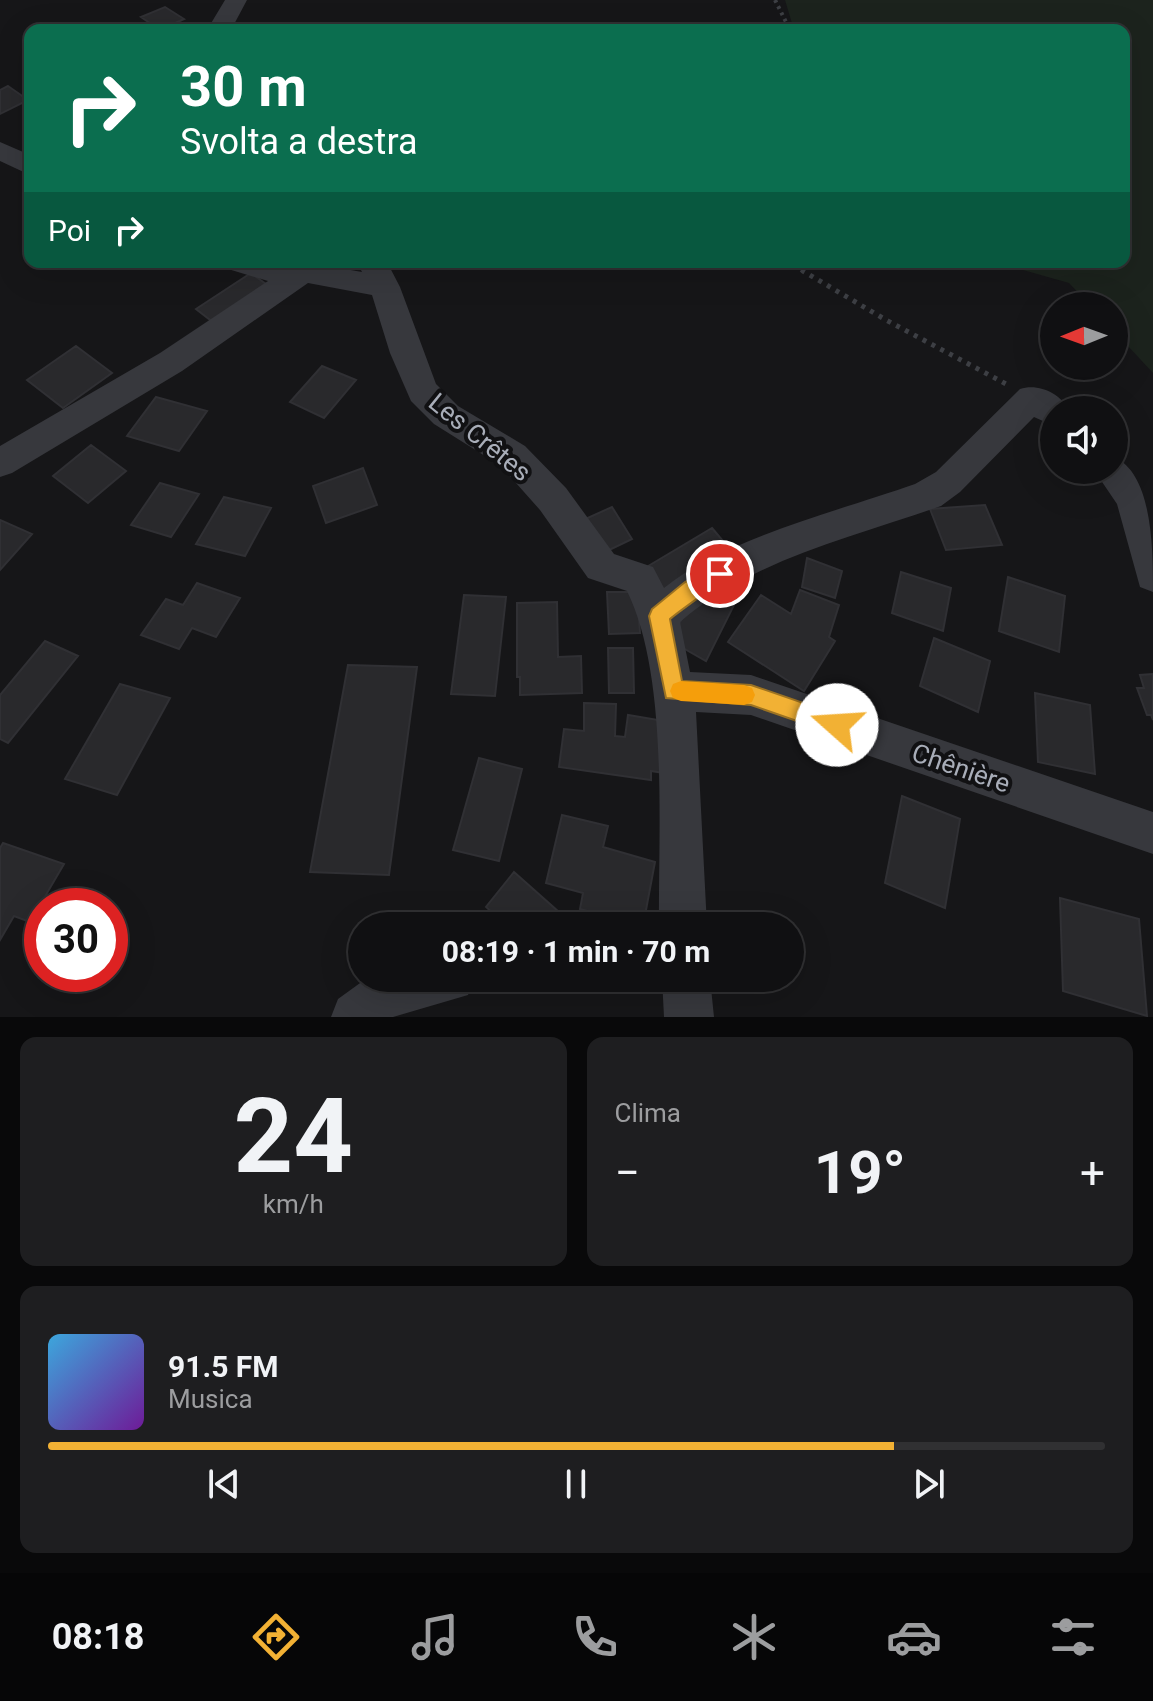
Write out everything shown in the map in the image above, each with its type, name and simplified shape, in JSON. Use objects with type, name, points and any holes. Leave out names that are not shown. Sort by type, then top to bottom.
[{"type":"street","points":[[222,24],[236,0]]},
{"type":"street","points":[[0,150],[24,163]]},
{"type":"street","points":[[254,268],[379,274]]},
{"type":"street","points":[[0,463],[171,362],[303,272]]},
{"type":"street","name":"Les Crêtes","points":[[379,274],[423,392],[446,415],[513,456],[553,499],[601,566],[640,579],[659,616],[673,691]]},
{"type":"street","points":[[659,616],[692,588],[747,559],[928,495],[1040,407]]},
{"type":"street","points":[[1122,484],[1133,498],[1153,575]]},
{"type":"street","points":[[673,691],[677,721],[683,912]]},
{"type":"street","name":"Chênière","points":[[673,691],[751,695],[1150,833]]},
{"type":"street","points":[[356,1017],[366,1005],[393,992]]},
{"type":"street","points":[[687,992],[689,1017]]},
{"type":"path","points":[[775,0],[786,22],[784,24]]},
{"type":"path","points":[[800,268],[886,320],[1040,403]]},
{"type":"shaded area","points":[[785,0],[1153,0],[1153,373],[1128,346],[1128,292],[1078,292],[1069,283],[1016,268],[1130,268],[1130,24],[792,24]]},
{"type":"building","points":[[165,7],[184,19],[173,24],[151,24],[141,17]]},
{"type":"building","points":[[8,86],[24,97],[24,102],[0,114],[0,90]]},
{"type":"building","points":[[251,273],[270,287],[214,323],[196,309]]},
{"type":"building","points":[[76,346],[112,373],[63,408],[27,380]]},
{"type":"building","points":[[322,366],[356,380],[324,418],[290,402]]},
{"type":"building","points":[[156,397],[207,411],[179,451],[127,436]]},
{"type":"building","points":[[91,445],[126,471],[88,503],[53,476]]},
{"type":"building","points":[[363,468],[377,505],[326,523],[313,486]]},
{"type":"building","points":[[160,483],[199,494],[171,537],[131,525]]},
{"type":"building","points":[[224,497],[271,508],[245,556],[196,544]]},
{"type":"building","points":[[985,505],[1002,545],[946,550],[930,509]]},
{"type":"building","points":[[612,507],[632,539],[601,554],[581,521]]},
{"type":"building","points":[[0,520],[32,534],[0,570]]},
{"type":"building","points":[[712,528],[734,554],[667,596],[645,568]]},
{"type":"building","points":[[807,558],[842,571],[835,598],[802,587]]},
{"type":"building","points":[[901,572],[951,588],[943,631],[892,613]]},
{"type":"building","points":[[1008,577],[1065,596],[1059,652],[999,631]]},
{"type":"building","points":[[197,583],[240,598],[216,637],[192,628],[179,649],[141,635],[166,599],[183,605]]},
{"type":"building","points":[[701,588],[734,605],[706,661],[669,640]]},
{"type":"building","points":[[800,590],[839,605],[829,637],[835,641],[804,691],[728,642],[761,595],[791,614]]},
{"type":"building","points":[[607,592],[637,592],[640,633],[609,634]]},
{"type":"building","points":[[464,595],[506,597],[495,696],[451,694]]},
{"type":"building","points":[[557,602],[558,657],[581,656],[582,693],[520,695],[520,677],[517,677],[517,603]]},
{"type":"building","points":[[934,638],[990,661],[978,712],[920,686]]},
{"type":"building","points":[[45,641],[78,656],[8,743],[0,739],[0,695]]},
{"type":"building","points":[[608,648],[633,648],[634,693],[609,693]]},
{"type":"building","points":[[348,665],[417,667],[389,875],[310,872]]},
{"type":"building","points":[[1153,674],[1153,720],[1151,715],[1147,715],[1137,688],[1144,688],[1140,675]]},
{"type":"building","points":[[120,684],[170,698],[117,795],[65,779]]},
{"type":"building","points":[[1035,693],[1090,705],[1095,774],[1038,762]]},
{"type":"building","points":[[584,703],[616,704],[615,736],[625,737],[628,715],[670,722],[664,773],[651,771],[651,780],[559,767],[564,729],[584,731]]},
{"type":"building","points":[[479,758],[522,769],[499,861],[453,850]]},
{"type":"building","points":[[902,796],[960,819],[945,908],[885,883]]},
{"type":"building","points":[[562,815],[608,826],[603,847],[655,862],[646,912],[591,912],[580,909],[583,893],[546,883]]},
{"type":"building","points":[[3,843],[64,864],[50,888],[24,888],[24,920],[14,916],[0,940],[0,848]]},
{"type":"building","points":[[514,872],[559,912],[492,912],[486,907]]},
{"type":"building","points":[[1060,898],[1139,919],[1147,1016],[1063,991]]},
{"type":"slow traffic","points":[[681,691],[744,695]]},
{"type":"route","points":[[720,574],[692,588],[659,616],[673,691],[751,695],[837,725]]}]
